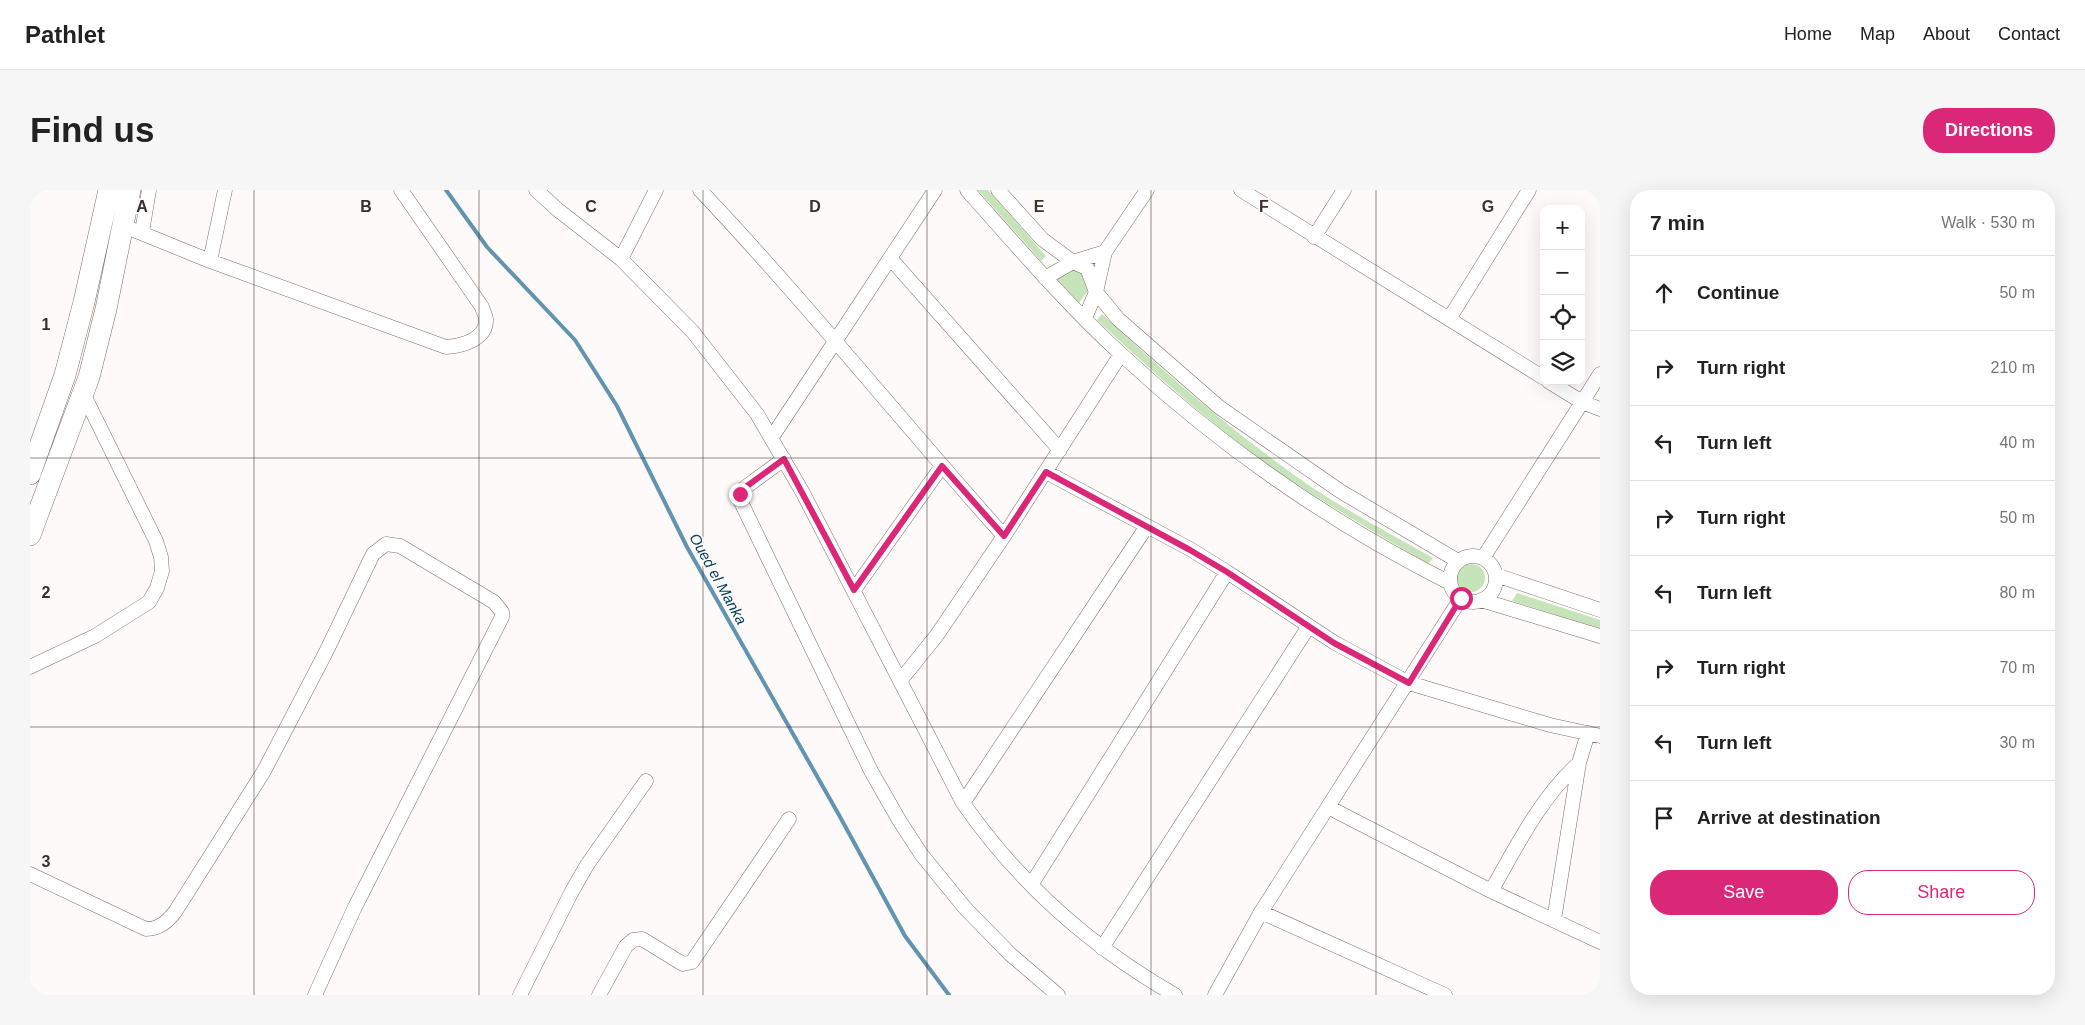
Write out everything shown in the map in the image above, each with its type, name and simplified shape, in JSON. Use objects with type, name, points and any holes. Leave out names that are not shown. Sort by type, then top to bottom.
[{"type":"main road","points":[[31,466],[65,375],[84,302],[108,190]]},
{"type":"main road","points":[[30,535],[83,393],[106,309],[133,229],[130,190]]},
{"type":"street","points":[[149,190],[133,229],[210,261],[446,347],[462,346],[472,341],[482,332],[486,320],[482,307],[401,190]]},
{"type":"street","points":[[210,261],[225,190]]},
{"type":"street","points":[[536,190],[558,210],[621,259],[693,332],[727,373],[772,437],[854,590],[963,803],[981,828],[1031,886],[1064,916],[1102,948],[1175,995]]},
{"type":"street","points":[[621,259],[656,190]]},
{"type":"street","points":[[700,190],[758,252],[1004,536]]},
{"type":"street","points":[[772,437],[935,190]]},
{"type":"street","points":[[966,190],[1045,278],[1120,354],[1211,431],[1284,485],[1380,544],[1450,583]]},
{"type":"street","points":[[998,190],[1042,239],[1073,262],[1087,268],[1096,292],[1108,308],[1130,330],[1219,407],[1340,492],[1458,562]]},
{"type":"street","points":[[1085,318],[1096,292],[1105,252],[1147,190]]},
{"type":"street","points":[[1241,190],[1540,376]]},
{"type":"street","points":[[1314,237],[1344,190]]},
{"type":"street","points":[[1449,319],[1529,190]]},
{"type":"street","points":[[1045,278],[1073,262],[1105,252]]},
{"type":"street","points":[[890,258],[1060,450]]},
{"type":"street","points":[[900,681],[937,635],[1004,536],[1120,354]]},
{"type":"street","points":[[1483,558],[1600,374]]},
{"type":"street","points":[[1554,385],[1582,402],[1600,409]]},
{"type":"street","points":[[30,667],[95,636],[149,602],[162,571],[161,557],[156,541],[83,393]]},
{"type":"street","points":[[784,459],[743,489],[740,494],[740,500],[871,771],[898,820],[943,882],[1010,954],[1058,995]]},
{"type":"street","points":[[31,466],[55,471]]},
{"type":"street","points":[[854,590],[942,466]]},
{"type":"street","points":[[1046,472],[1148,526],[1227,572],[1356,656],[1409,683],[1534,720],[1594,734],[1579,763],[1554,920]]},
{"type":"street","points":[[963,803],[1148,526]]},
{"type":"street","points":[[30,874],[146,929],[154,929],[168,920],[175,912],[264,771],[326,652],[373,554],[386,544],[400,546],[494,602],[502,612],[502,617],[354,909],[315,995]]},
{"type":"street","points":[[1481,600],[1493,590],[1496,575],[1492,565],[1483,558],[1465,557],[1458,562],[1450,575],[1450,583],[1454,592],[1461,598],[1467,601],[1481,600],[1600,636]]},
{"type":"street","points":[[1031,886],[1227,572]]},
{"type":"street","points":[[1496,575],[1600,610]]},
{"type":"street","points":[[1215,995],[1261,912],[1409,683],[1461,598]]},
{"type":"street","points":[[1102,948],[1309,626]]},
{"type":"street","points":[[1491,891],[1548,796],[1579,763]]},
{"type":"street","points":[[520,995],[571,892],[646,781]]},
{"type":"street","points":[[1328,807],[1491,891],[1600,942]]},
{"type":"street","points":[[599,995],[626,946],[633,940],[647,942],[683,964],[692,962],[789,819]]},
{"type":"street","points":[[1261,912],[1445,995]]},
{"type":"green space","points":[[978,190],[988,190],[1046,256],[1041,261]]},
{"type":"green space","points":[[1070,270],[1078,270],[1085,274],[1089,289],[1079,303],[1057,279]]},
{"type":"green space","points":[[1102,314],[1202,403],[1280,465],[1338,504],[1433,558],[1428,564],[1327,504],[1254,455],[1196,409],[1113,335],[1097,320]]},
{"type":"green space","points":[[1471,564],[1481,568],[1485,578],[1481,588],[1471,592],[1461,588],[1457,578],[1461,568]]},
{"type":"green space","points":[[1517,593],[1600,620],[1600,629],[1512,601]]},
{"type":"waterway","name":"Oued el Manka","points":[[446,190],[487,247],[575,340],[617,406],[687,547],[839,815],[905,936],[949,995]]},
{"type":"route","points":[[740,494],[743,489],[784,459],[854,590],[942,466],[1004,536],[1046,472],[1190,550],[1227,572],[1334,643],[1409,683],[1461,598]]}]
